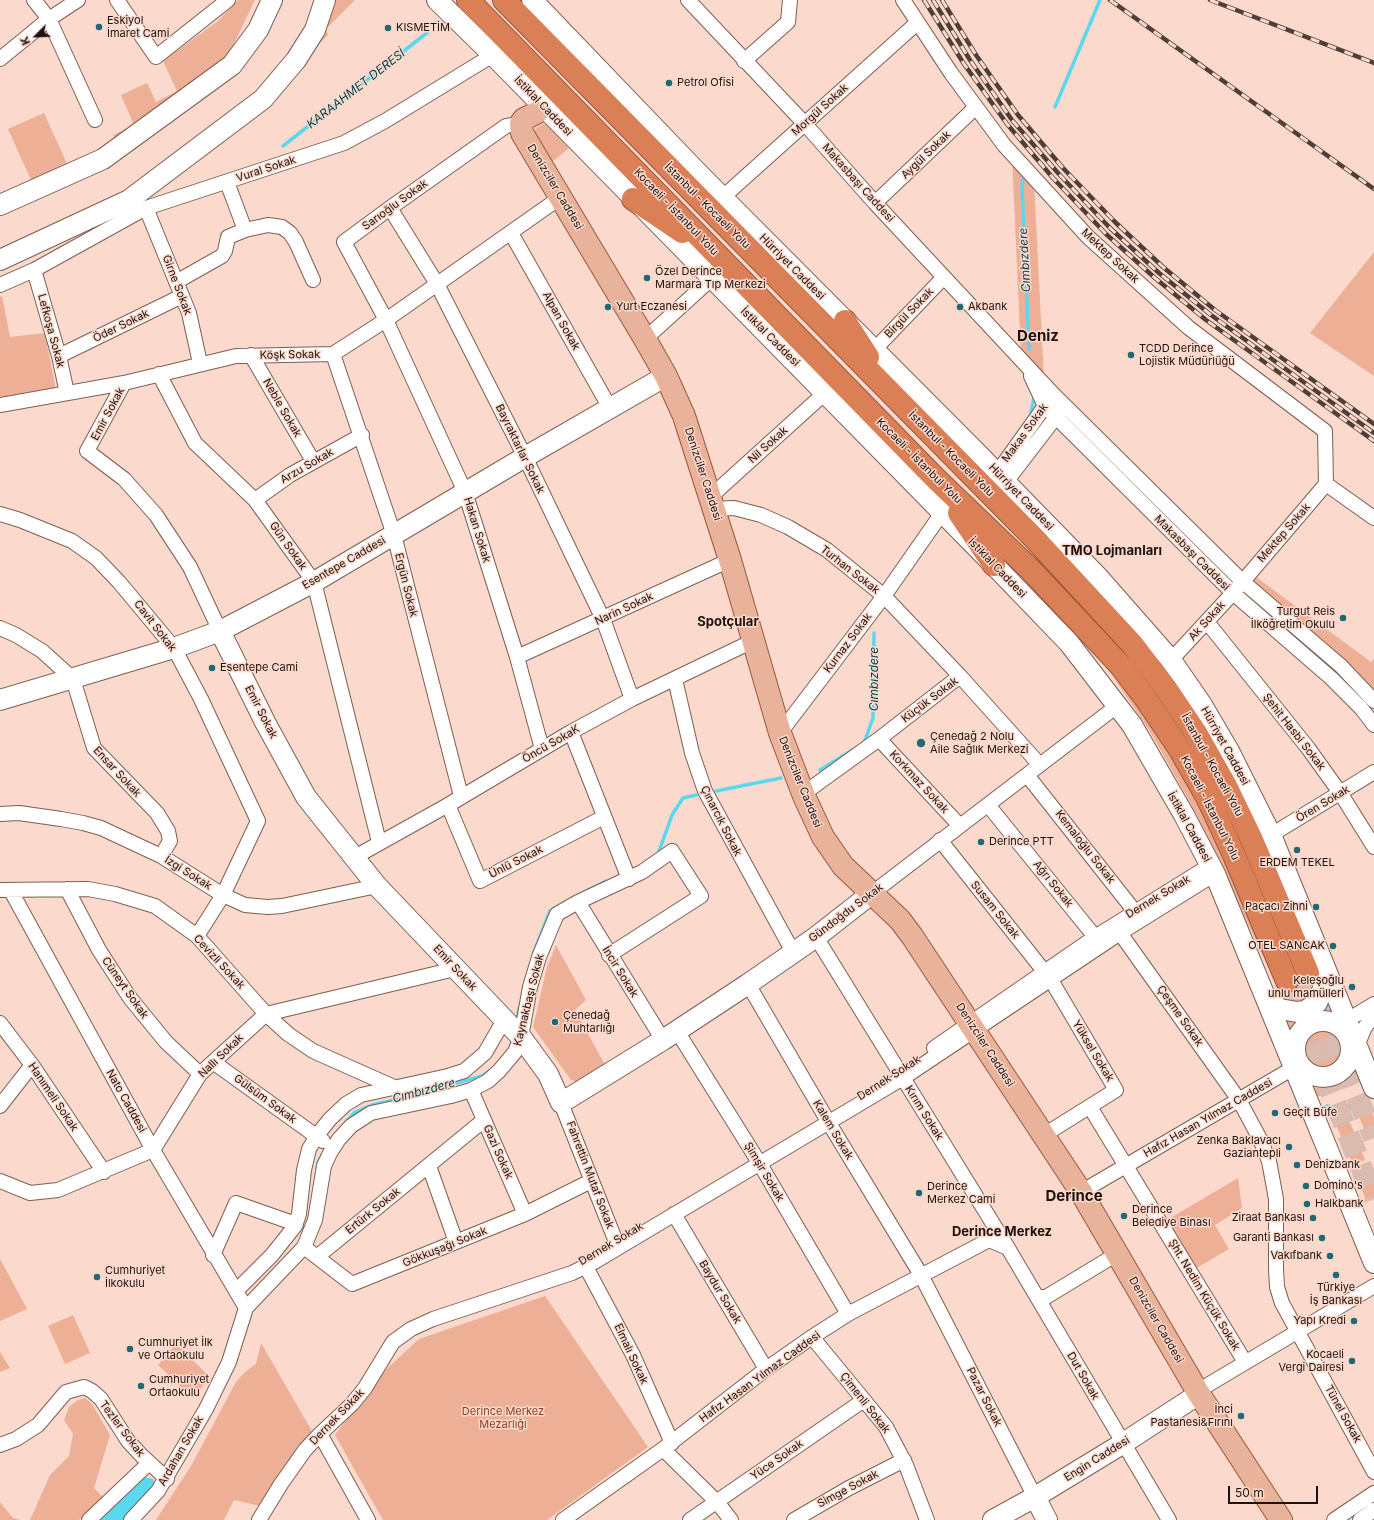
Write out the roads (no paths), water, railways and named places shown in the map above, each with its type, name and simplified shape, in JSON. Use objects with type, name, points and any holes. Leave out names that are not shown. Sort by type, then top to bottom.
[{"type":"highway","name":"Kocaeli - İstanbul Yolu","points":[[468,0],[936,479],[1030,568],[1076,616],[1120,666],[1146,699],[1179,748],[1207,797],[1234,855],[1287,982]]},
{"type":"highway","name":"İstanbul - Kocaeli Yolu","points":[[504,0],[1087,594],[1132,644],[1165,687],[1196,733],[1226,786],[1261,861],[1318,974]]},
{"type":"highway","points":[[633,199],[721,258]]},
{"type":"highway","points":[[845,321],[891,394]]},
{"type":"highway","points":[[936,479],[994,565]]},
{"type":"main road","points":[[0,205],[103,159],[232,65],[258,30],[272,0]]},
{"type":"main road","points":[[0,260],[129,200],[263,99],[296,60],[315,30],[325,0]]},
{"type":"main road","name":"İstiklal Caddesi","points":[[437,0],[493,55],[537,118],[633,199],[1069,643],[1132,725],[1184,815],[1213,870],[1295,1064],[1313,1113],[1374,1263]]},
{"type":"main road","name":"Hürriyet Caddesi","points":[[532,0],[698,173],[1001,477],[1099,578],[1171,660],[1202,705],[1226,745],[1271,836],[1318,974],[1350,1034],[1374,1088]]},
{"type":"main road","points":[[546,0],[690,150],[698,173]]},
{"type":"main road","name":"Denizciler Caddesi","points":[[537,118],[522,133],[645,338],[666,376],[687,422],[730,560],[780,733],[803,794],[823,837],[843,866],[900,920],[912,936],[1081,1192],[1199,1394],[1281,1520]]},
{"type":"main road","name":"Esentepe Caddesi","points":[[0,700],[174,648],[220,631],[314,582],[524,457],[666,376]]},
{"type":"main road","name":"Emir Sokak","points":[[220,631],[265,722],[306,797],[353,858],[377,886],[521,1037],[548,1074],[561,1103]]},
{"type":"main road","name":"Gündoğdu Sokak","points":[[561,1103],[670,1036],[748,984],[816,937],[871,894]]},
{"type":"main road","points":[[1267,1000],[1280,1009],[1297,1012],[1305,1011],[1317,1003],[1318,974]]},
{"type":"main road","points":[[1325,1021],[1334,1024],[1350,1034],[1350,1054],[1347,1063],[1333,1076],[1315,1076],[1306,1072],[1295,1064],[1295,1048],[1297,1039],[1308,1025],[1325,1021]]},
{"type":"main road","name":"Engin Caddesi","points":[[993,1520],[1035,1497],[1122,1444],[1199,1394]]},
{"type":"main road","name":"Pazar Sokak","points":[[1035,1497],[1047,1520]]},
{"type":"street","points":[[34,0],[49,19],[94,120]]},
{"type":"street","points":[[0,59],[49,19],[78,0]]},
{"type":"street","points":[[117,0],[156,57],[228,0]]},
{"type":"street","name":"Makasbaşı Caddesi","points":[[688,0],[805,124],[1053,394],[1242,581],[1341,666],[1374,701]]},
{"type":"street","points":[[744,61],[788,22],[790,0]]},
{"type":"street","name":"Mektep Sokak","points":[[903,0],[917,23],[1004,145],[1088,237],[1189,328],[1325,431],[1326,484],[1242,581]]},
{"type":"street","name":"Morgül Sokak","points":[[723,197],[917,23]]},
{"type":"street","name":"Vural Sokak","points":[[0,285],[34,270],[146,208],[344,143],[385,121],[493,55]]},
{"type":"street","name":"Aygül Sokak","points":[[876,203],[976,107]]},
{"type":"street","name":"Sarıoğlu Sokak","points":[[386,320],[344,242],[506,126],[537,118]]},
{"type":"street","points":[[227,182],[245,230]]},
{"type":"street","name":"Köşk Sokak","points":[[0,405],[124,383],[200,363],[236,356],[333,354],[386,320],[561,197]]},
{"type":"street","name":"Girne Sokak","points":[[146,208],[189,313],[200,363]]},
{"type":"street","name":"Bayraktarlar Sokak","points":[[390,208],[437,284],[524,457],[603,619],[632,699]]},
{"type":"street","points":[[176,282],[222,256],[225,251],[228,237],[245,230],[268,225],[282,227],[290,233],[296,242],[313,280]]},
{"type":"street","name":"Alpan Sokak","points":[[511,233],[610,408]]},
{"type":"street","name":"Lefkoşa Sokak","points":[[34,270],[59,356],[66,393]]},
{"type":"street","name":"Birgül Sokak","points":[[874,350],[944,277]]},
{"type":"street","points":[[645,338],[711,279]]},
{"type":"street","name":"Öder Sokak","points":[[59,356],[182,296]]},
{"type":"street","name":"Hakan Sokak","points":[[386,320],[465,492],[517,657],[542,749]]},
{"type":"street","name":"Ergün Sokak","points":[[333,354],[362,435],[394,535],[461,796]]},
{"type":"street","name":"Neble Sokak","points":[[251,355],[313,461]]},
{"type":"street","name":"Makasbaşı Caddesi","points":[[1027,367],[1045,406],[1233,594],[1331,678],[1361,708],[1374,725]]},
{"type":"street","name":"Gün Sokak","points":[[159,374],[195,444],[255,500],[314,582],[379,842]]},
{"type":"street","name":"Emir Sokak","points":[[124,383],[87,452],[124,479],[156,515],[190,567],[220,631]]},
{"type":"street","name":"Nil Sokak","points":[[712,503],[825,393]]},
{"type":"street","name":"Makas Sokak","points":[[1001,477],[1053,394]]},
{"type":"street","name":"Makas Sokak","points":[[1001,477],[1065,405]]},
{"type":"street","name":"Arzu Sokak","points":[[255,500],[276,484],[313,461],[362,435]]},
{"type":"street","points":[[1326,484],[1374,518]]},
{"type":"street","name":"Turhan Sokak","points":[[712,503],[761,515],[788,527],[827,550],[884,596],[960,676]]},
{"type":"street","name":"Kurnaz Sokak","points":[[780,733],[884,596],[942,513]]},
{"type":"street","name":"Cavit Sokak","points":[[0,514],[20,520],[72,541],[87,551],[119,582],[174,648],[202,699],[258,821],[223,895]]},
{"type":"street","name":"Narin Sokak","points":[[517,657],[730,560]]},
{"type":"street","name":"Ak Sokak","points":[[1171,660],[1233,594],[1242,581]]},
{"type":"street","name":"Şehit Hasbi Sokak","points":[[1206,622],[1308,748],[1341,794],[1374,847]]},
{"type":"street","points":[[0,628],[16,635],[42,651],[73,679]]},
{"type":"street","name":"Öncü SokaK","points":[[353,858],[379,842],[448,805],[571,732],[632,699],[753,641]]},
{"type":"street","name":"Küçük Sokak","points":[[803,794],[879,739],[960,676],[1040,764]]},
{"type":"street","name":"Ensar Sokak","points":[[73,679],[94,748],[157,813],[166,827],[170,842],[161,856]]},
{"type":"street","name":"Çınarcık Sokak","points":[[675,679],[692,753],[705,791],[793,952]]},
{"type":"street","name":"Gündoğdu Sokak","points":[[871,894],[1117,706]]},
{"type":"street","points":[[571,732],[629,879]]},
{"type":"street","name":"Korkmaz Sokak","points":[[879,739],[960,826]]},
{"type":"street","name":"Ören Sokak","points":[[1271,836],[1341,794],[1374,772]]},
{"type":"street","name":"Kemaloğlu Sokak","points":[[1027,775],[1138,915]]},
{"type":"street","name":"Ünlü Sokak","points":[[448,805],[480,881],[604,817]]},
{"type":"street","name":"Ağrı Sokak","points":[[988,805],[1098,941]]},
{"type":"street","name":"İzgi Sokak","points":[[0,814],[19,814],[83,823],[114,833],[161,856],[223,895],[245,905],[268,907],[377,886]]},
{"type":"street","name":"Susam Sokak","points":[[940,840],[1048,976]]},
{"type":"street","name":"Kaynakbaşı Sokak","points":[[246,1308],[304,1247],[315,1220],[324,1166],[333,1149],[351,1126],[371,1113],[451,1096],[471,1090],[488,1081],[508,1063],[515,1052],[521,1037],[530,987],[538,957],[557,914],[578,902],[629,879],[653,865],[672,851],[701,896],[609,955]]},
{"type":"street","name":"Dernek Sokak","points":[[259,1520],[281,1484],[320,1434],[352,1404],[365,1388],[393,1342],[411,1329],[433,1319],[559,1278],[586,1267],[617,1244],[901,1075],[1098,941],[1213,870]]},
{"type":"street","name":"Cüneyt Sokak","points":[[67,889],[99,950],[130,998],[171,1047],[200,1074]]},
{"type":"street","name":"Cevizli Sokak","points":[[5,890],[94,890],[137,900],[167,914],[196,936],[266,1014],[288,1034],[313,1052],[394,1087]]},
{"type":"street","name":"Nato Caddesi","points":[[5,890],[153,1150],[246,1308]]},
{"type":"street","points":[[196,936],[223,895]]},
{"type":"street","name":"İncir Sokak","points":[[578,902],[609,955],[670,1036]]},
{"type":"street","name":"Dernek Sokak","points":[[1098,941],[1120,933],[1138,915]]},
{"type":"street","name":"Çeşme Sokak","points":[[1120,933],[1239,1100],[1260,1139],[1269,1161],[1276,1199],[1277,1287],[1282,1303],[1298,1333]]},
{"type":"street","name":"Kırım Sokak","points":[[816,937],[1008,1248]]},
{"type":"street","name":"Nallı Sokak","points":[[153,1150],[200,1074],[266,1014],[455,969]]},
{"type":"street","name":"Yüksel Sokak","points":[[1044,1135],[1116,1090],[1048,976]]},
{"type":"street","name":"Kalem Sokak","points":[[748,984],[827,1120],[921,1274]]},
{"type":"street","points":[[1350,1034],[1356,1015],[1374,1004]]},
{"type":"street","points":[[1350,1034],[1365,1027],[1374,1016]]},
{"type":"street","points":[[236,1291],[288,1238],[296,1224],[304,1170],[309,1149],[316,1136],[330,1119],[346,1104],[361,1095],[448,1076],[464,1071],[485,1053],[504,1020]]},
{"type":"street","name":"Hanımeli Sokak","points":[[0,1023],[32,1065],[104,1172]]},
{"type":"street","name":"Şimşir Sokak","points":[[670,1036],[757,1161],[848,1314]]},
{"type":"street","name":"Gülsüm Sokak","points":[[214,1062],[333,1149]]},
{"type":"street","name":"Hafız Hasan Yılmaz Caddesi","points":[[1081,1192],[1239,1100],[1295,1064]]},
{"type":"street","points":[[1,1103],[32,1065]]},
{"type":"street","name":"Gazi Sokak","points":[[471,1090],[525,1214]]},
{"type":"street","name":"Fahrettin Mutaf Sokak","points":[[561,1103],[617,1244]]},
{"type":"street","name":"Şht. Nedim Küçük Sokak","points":[[1090,1107],[1245,1362]]},
{"type":"street","name":"Ertürk Sokak","points":[[318,1256],[484,1120]]},
{"type":"street","points":[[0,1181],[23,1191],[40,1193],[58,1190],[104,1172],[153,1150]]},
{"type":"street","name":"Dernek Sokak","points":[[559,1278],[579,1263],[674,1214],[757,1161]]},
{"type":"street","points":[[429,1166],[456,1242]]},
{"type":"street","name":"Gökkuşağı Sokak","points":[[304,1247],[318,1256],[352,1284],[525,1214],[591,1181]]},
{"type":"street","points":[[214,1255],[236,1203],[296,1224]]},
{"type":"street","name":"Baydur Sokak","points":[[674,1214],[766,1369]]},
{"type":"street","name":"Hafız Hasan Yılmaz Caddesi","points":[[563,1520],[667,1446],[766,1369],[848,1314],[921,1274],[989,1240],[1008,1248]]},
{"type":"street","name":"Dut Sokak","points":[[1008,1248],[1122,1444],[1169,1520]]},
{"type":"street","points":[[1037,1297],[1046,1298],[1117,1254]]},
{"type":"street","name":"Elmalı Sokak","points":[[586,1267],[633,1355],[667,1446]]},
{"type":"street","name":"Pazar Sokak","points":[[921,1274],[1035,1497]]},
{"type":"street","name":"Engin Caddesi","points":[[1199,1394],[1209,1391],[1374,1286]]},
{"type":"street","name":"Engin Caddesi","points":[[1199,1394],[1206,1386],[1245,1362],[1374,1293]]},
{"type":"street","name":"Ardahan Sokak","points":[[131,1520],[158,1491],[220,1384],[235,1348],[246,1308]]},
{"type":"street","name":"Tünel Sokak","points":[[1298,1333],[1374,1472]]},
{"type":"street","name":"Çimenli Sokak","points":[[812,1337],[886,1427],[904,1460],[927,1520]]},
{"type":"street","name":"Tezler Sokak","points":[[0,1445],[16,1439],[38,1425],[66,1392],[84,1387],[92,1391],[101,1399],[128,1440],[148,1463],[166,1478]]},
{"type":"street","name":"Yüce Sokak","points":[[690,1520],[864,1400]]},
{"type":"street","points":[[320,1434],[368,1520]]},
{"type":"street","points":[[667,1446],[731,1520]]},
{"type":"street","name":"Simge Sokak","points":[[794,1520],[904,1460]]},
{"type":"street","points":[[89,1520],[148,1463]]},
{"type":"street","points":[[1334,1520],[1374,1493]]},
{"type":"street","points":[[1360,1520],[1374,1510]]},
{"type":"water","points":[[1362,1093],[1366,1096],[1350,1111],[1333,1111],[1324,1108],[1326,1104],[1340,1107],[1351,1104]]},
{"type":"water","points":[[136,1475],[153,1479],[158,1491],[131,1520],[89,1520]]},
{"type":"waterway","name":"Cımbızdere","points":[[1055,107],[1100,0]]},
{"type":"waterway","name":"KARAAHMET DERESİ","points":[[283,146],[428,32]]},
{"type":"waterway","name":"Cımbızdere","points":[[1024,172],[1022,187],[1029,349]]},
{"type":"waterway","name":"Cımbızdere","points":[[1030,417],[1034,398]]},
{"type":"waterway","name":"Cımbızdere","points":[[864,743],[873,718],[874,633]]},
{"type":"waterway","name":"Cımbızdere","points":[[820,770],[854,749]]},
{"type":"waterway","name":"Cımbızdere","points":[[716,791],[781,778]]},
{"type":"waterway","name":"Cımbızdere","points":[[658,854],[672,815],[683,798],[696,795]]},
{"type":"waterway","name":"Cımbızdere","points":[[574,897],[606,881]]},
{"type":"waterway","name":"Cımbızdere","points":[[534,952],[550,911],[555,908]]},
{"type":"waterway","name":"Cımbızdere","points":[[517,1019],[519,1008]]},
{"type":"waterway","name":"Cımbızdere","points":[[346,1122],[355,1112],[372,1105],[482,1076],[491,1070]]},
{"type":"waterway","name":"Cımbızdere","points":[[317,1169],[318,1162],[322,1155]]},
{"type":"tunnel","points":[[1308,973],[1374,1138]]},
{"type":"tunnel","points":[[1287,981],[1374,1199]]},
{"type":"railway","points":[[924,0],[964,64],[1007,124],[1053,178],[1106,234],[1155,278],[1206,320],[1374,441]]},
{"type":"railway","points":[[933,0],[970,60],[1012,120],[1058,173],[1110,228],[1159,273],[1211,315],[1374,433]]},
{"type":"railway","points":[[942,0],[976,55],[1018,115],[1063,168],[1115,222],[1163,267],[1215,310],[1374,424]]},
{"type":"railway","points":[[1110,0],[1374,189]]},
{"type":"railway","points":[[1210,0],[1374,63]]},
{"type":"place","name":"Eskiyol İmaret Cami","points":[[99,27]]},
{"type":"place","name":"KISMETİM","points":[[388,28]]},
{"type":"place","name":"Petrol Ofisi","points":[[669,83]]},
{"type":"place","name":"Özel Derince Marmara Tıp Merkezi","points":[[647,278]]},
{"type":"place","name":"Yurt Eczanesi","points":[[608,307]]},
{"type":"place","name":"Akbank","points":[[960,307]]},
{"type":"place","name":"TCDD Derince Lojistik Müdürlüğü","points":[[1131,355]]},
{"type":"place","name":"Turgut Reis İlköğretim Okulu","points":[[1343,618]]},
{"type":"place","name":"Esentepe Cami","points":[[212,668]]},
{"type":"place","name":"Çenedağ 2 Nolu Aile Sağlık Merkezi","points":[[921,743]]},
{"type":"place","name":"Derince PTT","points":[[981,842]]},
{"type":"place","name":"ERDEM TEKEL","points":[[1297,850]]},
{"type":"place","name":"Paçacı Zihni","points":[[1316,907]]},
{"type":"place","name":"OTEL SANCAK","points":[[1333,946]]},
{"type":"place","name":"Keleşoğlu unlu mamülleri","points":[[1352,987]]},
{"type":"place","name":"Çenedağ Muhtarlığı","points":[[555,1022]]},
{"type":"place","name":"Geçit Büfe","points":[[1275,1113]]},
{"type":"place","name":"Zenka Baklavacı Gaziantepli","points":[[1289,1147]]},
{"type":"place","name":"Denizbank","points":[[1297,1165]]},
{"type":"place","name":"Domino's","points":[[1306,1186]]},
{"type":"place","name":"Derince Merkez Cami","points":[[919,1193]]},
{"type":"place","name":"Halkbank","points":[[1307,1204]]},
{"type":"place","name":"Derince Belediye Binası","points":[[1124,1216]]},
{"type":"place","name":"Ziraat Bankası","points":[[1313,1218]]},
{"type":"place","name":"Garanti Bankası","points":[[1322,1238]]},
{"type":"place","name":"Vakıfbank","points":[[1330,1256]]},
{"type":"place","name":"Türkiye İş Bankası","points":[[1336,1275]]},
{"type":"place","name":"Cumhuriyet İlkokulu","points":[[97,1277]]},
{"type":"place","name":"Yapı Kredi","points":[[1354,1321]]},
{"type":"place","name":"Cumhuriyet İlk ve Ortaokulu","points":[[130,1349]]},
{"type":"place","name":"Kocaeli Vergi Dairesi","points":[[1352,1361]]},
{"type":"place","name":"Cumhuriyet Ortaokulu","points":[[141,1386]]},
{"type":"place","name":"İnci Pastanesi&Fırını","points":[[1241,1416]]},
{"type":"district","name":"Deniz","points":[[1038,336]]},
{"type":"district","name":"TMO Lojmanları","points":[[1112,551]]},
{"type":"district","name":"Spotçular","points":[[728,622]]},
{"type":"district","name":"Derince","points":[[1074,1196]]},
{"type":"district","name":"Derince Merkez","points":[[1002,1232]]},
{"type":"park label","name":"Derince Merkez Mezarlığı","points":[[503,1418]]}]
